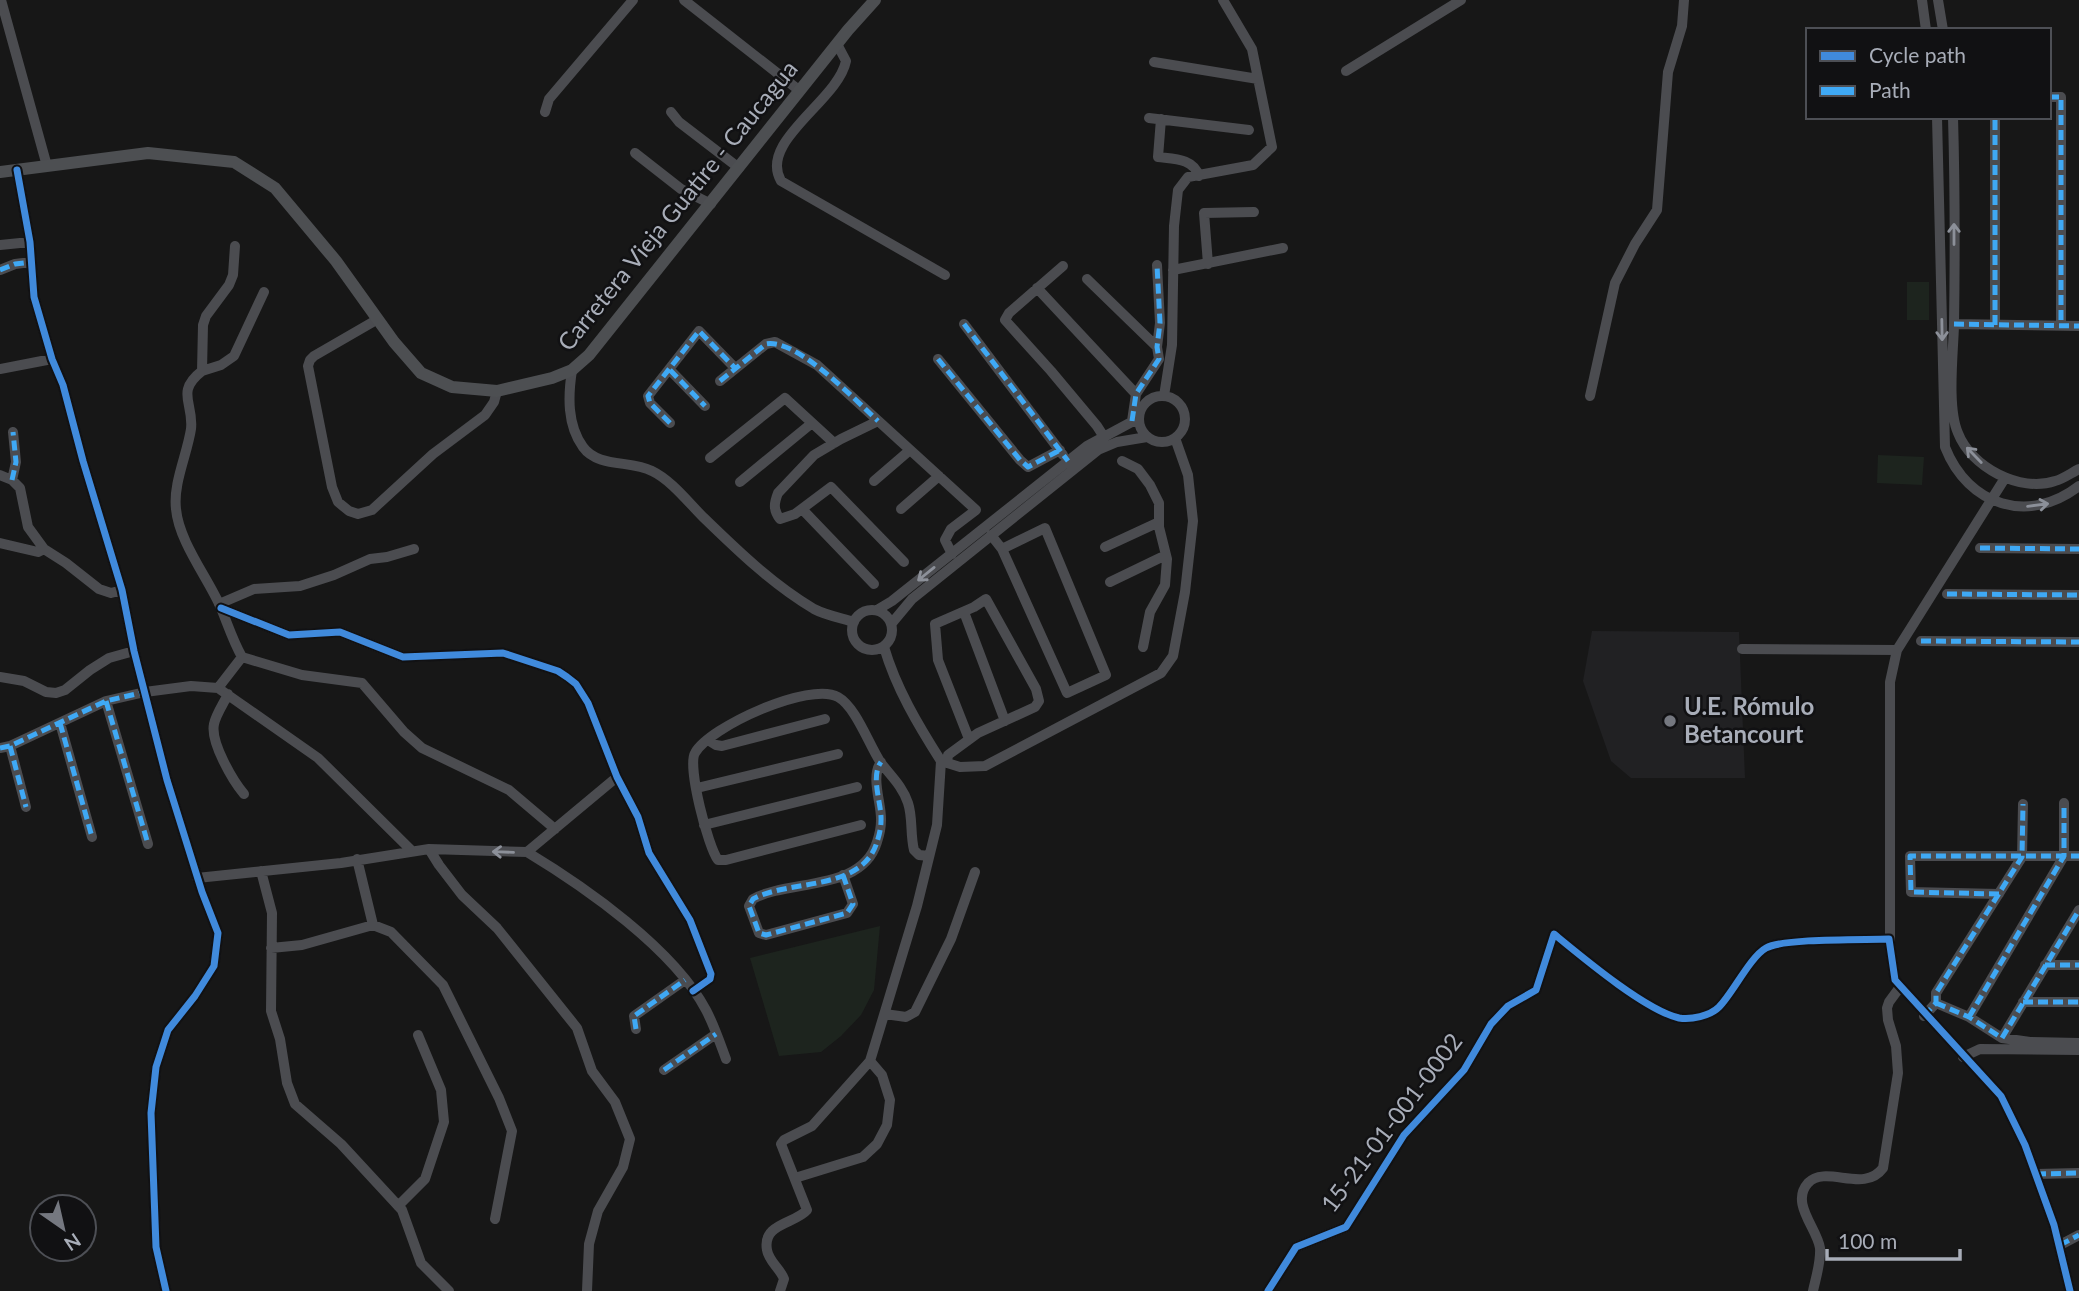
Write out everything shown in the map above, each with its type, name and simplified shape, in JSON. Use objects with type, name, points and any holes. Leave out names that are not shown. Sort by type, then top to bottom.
[{"type":"main road","name":"Carretera Vieja Guatire - Caucagua","points":[[0,172],[148,153],[234,162],[275,188],[336,261],[421,373],[452,387],[497,391],[552,378],[572,370],[589,355],[836,44],[875,0]]},
{"type":"street","points":[[1,0],[47,166]]},
{"type":"street","points":[[545,113],[549,99],[633,0]]},
{"type":"street","points":[[684,0],[800,91]]},
{"type":"street","points":[[1164,396],[1172,345],[1174,226],[1178,190],[1188,177],[1253,165],[1272,147],[1252,49],[1223,0]]},
{"type":"street","points":[[1346,71],[1461,0]]},
{"type":"street","points":[[1590,396],[1615,283],[1657,210],[1668,72],[1682,26],[1684,0]]},
{"type":"street","points":[[1922,0],[1926,28]]},
{"type":"street","points":[[1938,0],[1943,28]]},
{"type":"street","points":[[836,44],[842,50],[846,61],[844,72],[836,85],[786,141],[778,153],[776,172],[781,181],[945,275]]},
{"type":"street","points":[[1154,62],[1258,79]]},
{"type":"street","points":[[2051,97],[2061,97],[2061,325]]},
{"type":"street","points":[[671,112],[739,168]]},
{"type":"street","points":[[1149,118],[1250,130]]},
{"type":"street","points":[[1161,119],[1158,157],[1189,162],[1197,168],[1199,176]]},
{"type":"street","points":[[1937,119],[1945,447],[1960,474],[1992,501],[2009,505],[2040,505],[2063,497],[2079,486]]},
{"type":"street","points":[[1953,119],[1954,413],[1957,431],[1964,444],[1986,467],[2015,483],[2053,482],[2079,469]]},
{"type":"street","points":[[1995,325],[1996,119]]},
{"type":"street","points":[[635,153],[681,189],[711,204]]},
{"type":"street","points":[[17,170],[30,242],[34,297],[52,359],[63,385],[122,590],[134,651],[167,780],[197,878],[218,933],[214,966],[195,996],[167,1030],[156,1067],[151,1113],[156,1247],[166,1291]]},
{"type":"street","points":[[1208,264],[1204,212],[1254,212]]},
{"type":"street","points":[[0,245],[30,242]]},
{"type":"street","points":[[202,371],[203,324],[229,285],[233,275],[235,246]]},
{"type":"street","points":[[1173,270],[1283,248]]},
{"type":"street","points":[[0,270],[32,262]]},
{"type":"street","points":[[1147,437],[1135,419],[1136,394],[1159,359],[1157,265]]},
{"type":"street","points":[[1063,266],[1005,320],[1051,371],[1104,437]]},
{"type":"street","points":[[1087,279],[1157,347]]},
{"type":"street","points":[[1037,289],[1136,394]]},
{"type":"street","points":[[264,292],[234,356],[222,365],[202,371],[191,379],[186,389],[191,430],[179,481],[176,509],[184,536],[220,606],[242,657],[302,675],[362,683],[404,732],[422,748],[509,790],[555,829]]},
{"type":"street","points":[[378,319],[314,356],[308,364],[332,487],[338,502],[349,512],[362,513],[378,506],[433,454],[485,415],[494,402],[497,391]]},
{"type":"street","points":[[964,324],[1068,461]]},
{"type":"street","points":[[1954,324],[2079,326]]},
{"type":"street","points":[[670,423],[650,403],[648,396],[699,331],[736,368]]},
{"type":"street","points":[[720,381],[765,344],[775,342],[817,365],[976,510],[951,529],[945,541],[952,554]]},
{"type":"street","points":[[0,369],[52,359]]},
{"type":"street","points":[[938,359],[1028,467],[1060,450]]},
{"type":"street","points":[[572,370],[568,394],[572,426],[584,449],[601,460],[652,471],[750,562],[816,610],[854,622]]},
{"type":"street","points":[[670,370],[705,406]]},
{"type":"street","points":[[877,610],[891,623],[892,636],[884,647],[871,650],[859,646],[853,634],[854,622],[863,612],[877,610],[892,601],[1068,461],[1135,419],[1150,399],[1164,396],[1172,398],[1183,410],[1184,425],[1175,438],[1161,442],[1147,437],[1117,442],[1098,450],[912,599],[891,623]]},
{"type":"street","points":[[710,458],[785,398],[834,443]]},
{"type":"street","points":[[878,421],[814,455],[778,493],[775,513],[780,519],[796,514],[831,487],[904,562]]},
{"type":"street","points":[[740,482],[812,423]]},
{"type":"street","points":[[12,480],[16,469],[13,432]]},
{"type":"street","points":[[884,647],[892,673],[944,762],[960,767],[985,766],[1161,673],[1173,656],[1185,592],[1192,521],[1188,475],[1175,438]]},
{"type":"street","points":[[873,481],[910,450]]},
{"type":"street","points":[[1122,461],[1138,469],[1159,503],[1159,522],[1166,557],[1165,585],[1150,611],[1143,647]]},
{"type":"street","points":[[0,475],[12,480],[22,493],[28,527],[44,549],[99,589],[111,593],[122,590]]},
{"type":"street","points":[[901,509],[939,476]]},
{"type":"street","points":[[2005,478],[1897,650],[1890,682],[1890,953],[1900,986],[1909,1000],[1999,1096],[2013,1115],[2036,1174],[2073,1291]]},
{"type":"street","points":[[802,509],[874,584]]},
{"type":"street","points":[[1105,547],[1159,522]]},
{"type":"street","points":[[991,535],[1002,549],[1067,693],[1106,675],[1045,528],[1002,549]]},
{"type":"street","points":[[0,542],[38,552],[44,549]]},
{"type":"street","points":[[1980,548],[2079,549]]},
{"type":"street","points":[[220,606],[254,589],[300,586],[370,559],[414,549]]},
{"type":"street","points":[[1110,582],[1166,557],[1189,555]]},
{"type":"street","points":[[1947,594],[2079,596]]},
{"type":"street","points":[[780,1291],[784,1279],[770,1257],[767,1241],[779,1225],[807,1210],[782,1142],[812,1126],[870,1061],[917,906],[937,825],[944,762],[948,755],[970,739],[1035,707],[1039,701],[1036,690],[986,599],[935,624],[939,660],[970,739]]},
{"type":"street","points":[[220,606],[282,634],[340,632],[402,657],[503,653],[558,671],[576,684],[588,703],[617,777],[638,817],[652,858],[690,920],[711,974],[710,979],[693,990]]},
{"type":"street","points":[[964,612],[1005,721]]},
{"type":"street","points":[[1921,641],[2079,642]]},
{"type":"street","points":[[1742,649],[1897,650]]},
{"type":"street","points":[[0,677],[24,681],[46,692],[56,693],[65,690],[109,658],[134,651]]},
{"type":"street","points":[[218,688],[242,657]]},
{"type":"street","points":[[26,807],[5,747],[106,701],[191,686],[218,688],[318,758],[411,850]]},
{"type":"street","points":[[861,825],[723,861],[718,860],[704,825],[693,765],[694,755],[708,740],[728,727],[781,701],[828,693],[838,697],[896,780],[908,803],[914,850],[919,855],[929,856]]},
{"type":"street","points":[[228,694],[214,722],[214,730],[228,772],[244,794]]},
{"type":"street","points":[[106,701],[148,844]]},
{"type":"street","points":[[708,740],[722,746],[825,719]]},
{"type":"street","points":[[60,723],[92,837]]},
{"type":"street","points":[[697,788],[838,754]]},
{"type":"street","points":[[843,876],[853,904],[847,913],[766,935],[758,931],[749,905],[756,897],[843,876],[864,862],[875,849],[881,820],[877,772],[881,762]]},
{"type":"street","points":[[527,852],[617,777]]},
{"type":"street","points":[[704,825],[857,787]]},
{"type":"street","points":[[1969,1017],[2064,856],[2064,803]]},
{"type":"street","points":[[1924,1016],[1936,1003],[1936,993],[2022,857],[2023,804]]},
{"type":"street","points":[[429,849],[463,895],[497,928],[577,1028],[592,1070],[615,1102],[630,1139],[623,1167],[598,1210],[589,1244],[587,1291]]},
{"type":"street","points":[[197,878],[341,863],[411,850],[527,852],[558,871],[643,935],[685,980],[706,1009],[726,1059]]},
{"type":"street","points":[[1999,894],[1911,892],[1910,856],[2079,856]]},
{"type":"street","points":[[357,859],[373,925]]},
{"type":"street","points":[[261,871],[272,913],[271,1011],[280,1039],[287,1083],[295,1104],[341,1144],[402,1210],[421,1263],[449,1291]]},
{"type":"street","points":[[885,1014],[906,1017],[915,1012],[951,939],[975,872]]},
{"type":"street","points":[[2002,1038],[2079,910]]},
{"type":"street","points":[[271,948],[302,945],[373,925],[391,932],[443,985],[499,1098],[512,1131],[495,1219]]},
{"type":"street","points":[[2068,929],[2079,929]]},
{"type":"street","name":"15-21-01-001-0002","points":[[1268,1291],[1296,1247],[1346,1227],[1404,1135],[1464,1070],[1491,1024],[1508,1006],[1536,989],[1554,933],[1589,963],[1651,1005],[1679,1018],[1705,1016],[1717,1010],[1754,958],[1766,948],[1792,943],[1889,939],[1895,979],[2001,1096],[2025,1145],[2050,1213],[2073,1291]]},
{"type":"street","points":[[2046,965],[2079,965]]},
{"type":"street","points":[[636,1029],[634,1016],[685,980]]},
{"type":"street","points":[[1813,1291],[1819,1247],[1804,1210],[1804,1191],[1808,1184],[1819,1177],[1870,1178],[1883,1168],[1898,1073],[1896,1046],[1887,1009],[1900,986]]},
{"type":"street","points":[[2023,1002],[2079,1002]]},
{"type":"street","points":[[1936,1003],[1969,1017],[2002,1038],[2030,1042],[2079,1043]]},
{"type":"street","points":[[664,1070],[716,1034]]},
{"type":"street","points":[[398,1206],[425,1179],[444,1122],[441,1090],[418,1035]]},
{"type":"street","points":[[1963,1057],[1980,1049],[2079,1050]]},
{"type":"street","points":[[795,1178],[863,1157],[877,1144],[887,1125],[890,1100],[882,1075],[870,1061]]},
{"type":"street","points":[[2036,1174],[2079,1173]]},
{"type":"street","points":[[2060,1245],[2079,1235]]},
{"type":"shaded area","points":[[1907,282],[1929,282],[1929,320],[1907,320]]},
{"type":"shaded area","points":[[1878,455],[1924,457],[1922,485],[1877,483]]},
{"type":"shaded area","name":"U.E. Rómulo Betancourt","points":[[1592,631],[1739,632],[1745,778],[1631,778],[1611,761],[1583,681]]},
{"type":"shaded area","points":[[880,926],[874,990],[861,1015],[821,1052],[779,1056],[750,958]]},
{"type":"marked path","points":[[2051,97],[2061,97],[2061,325]]},
{"type":"marked path","points":[[1995,119],[1995,325]]},
{"type":"marked path","points":[[0,270],[31,262]]},
{"type":"marked path","points":[[1132,421],[1136,394],[1159,359],[1157,265]]},
{"type":"marked path","points":[[964,324],[1068,461]]},
{"type":"marked path","points":[[1954,324],[2079,326]]},
{"type":"marked path","points":[[670,423],[650,403],[648,396],[699,331],[735,368]]},
{"type":"marked path","points":[[720,381],[766,344],[779,345],[809,360],[825,372],[878,421]]},
{"type":"marked path","points":[[938,359],[1028,467],[1060,450]]},
{"type":"marked path","points":[[670,370],[705,406]]},
{"type":"marked path","points":[[12,480],[16,462],[13,432]]},
{"type":"marked path","points":[[1980,548],[2079,549]]},
{"type":"marked path","points":[[1947,594],[2079,595]]},
{"type":"marked path","points":[[1921,641],[2079,642]]},
{"type":"marked path","points":[[0,748],[10,746],[106,701],[145,692]]},
{"type":"marked path","points":[[106,701],[148,844]]},
{"type":"marked path","points":[[60,723],[92,837]]},
{"type":"marked path","points":[[10,746],[26,807]]},
{"type":"marked path","points":[[843,875],[853,904],[847,913],[766,935],[759,933],[749,906],[753,899],[768,893],[841,877],[856,869],[869,858],[881,826],[876,783],[881,762]]},
{"type":"marked path","points":[[1969,1017],[2064,856],[2064,803]]},
{"type":"marked path","points":[[1924,1016],[1936,1003],[1936,993],[2022,857],[2023,804]]},
{"type":"marked path","points":[[1999,894],[1911,892],[1910,856],[2079,856]]},
{"type":"marked path","points":[[1936,1003],[1969,1017],[2002,1038],[2079,910]]},
{"type":"marked path","points":[[2045,965],[2079,965]]},
{"type":"marked path","points":[[636,1029],[634,1016],[685,980]]},
{"type":"marked path","points":[[2023,1002],[2079,1002]]},
{"type":"marked path","points":[[664,1070],[716,1034]]},
{"type":"marked path","points":[[2036,1174],[2079,1173]]},
{"type":"marked path","points":[[2060,1245],[2079,1235]]},
{"type":"cycle path","points":[[17,170],[30,242],[34,297],[52,359],[63,385],[122,590],[134,651],[167,780],[202,892],[218,933],[214,966],[168,1030],[156,1067],[151,1113],[156,1247],[166,1291]]},
{"type":"cycle path","points":[[221,608],[289,635],[340,632],[403,657],[503,653],[558,671],[576,684],[588,703],[617,777],[638,817],[649,853],[690,920],[711,974],[710,979],[693,991]]},
{"type":"cycle path","points":[[1268,1291],[1296,1247],[1346,1227],[1404,1135],[1464,1070],[1491,1024],[1508,1006],[1536,990],[1554,934],[1632,994],[1679,1018],[1706,1015],[1719,1007],[1754,959],[1766,948],[1806,941],[1889,939],[1895,980],[2001,1096],[2025,1145],[2054,1225],[2070,1291]]},
{"type":"place","name":"U.E. Rómulo Betancourt","points":[[1670,721]]}]
